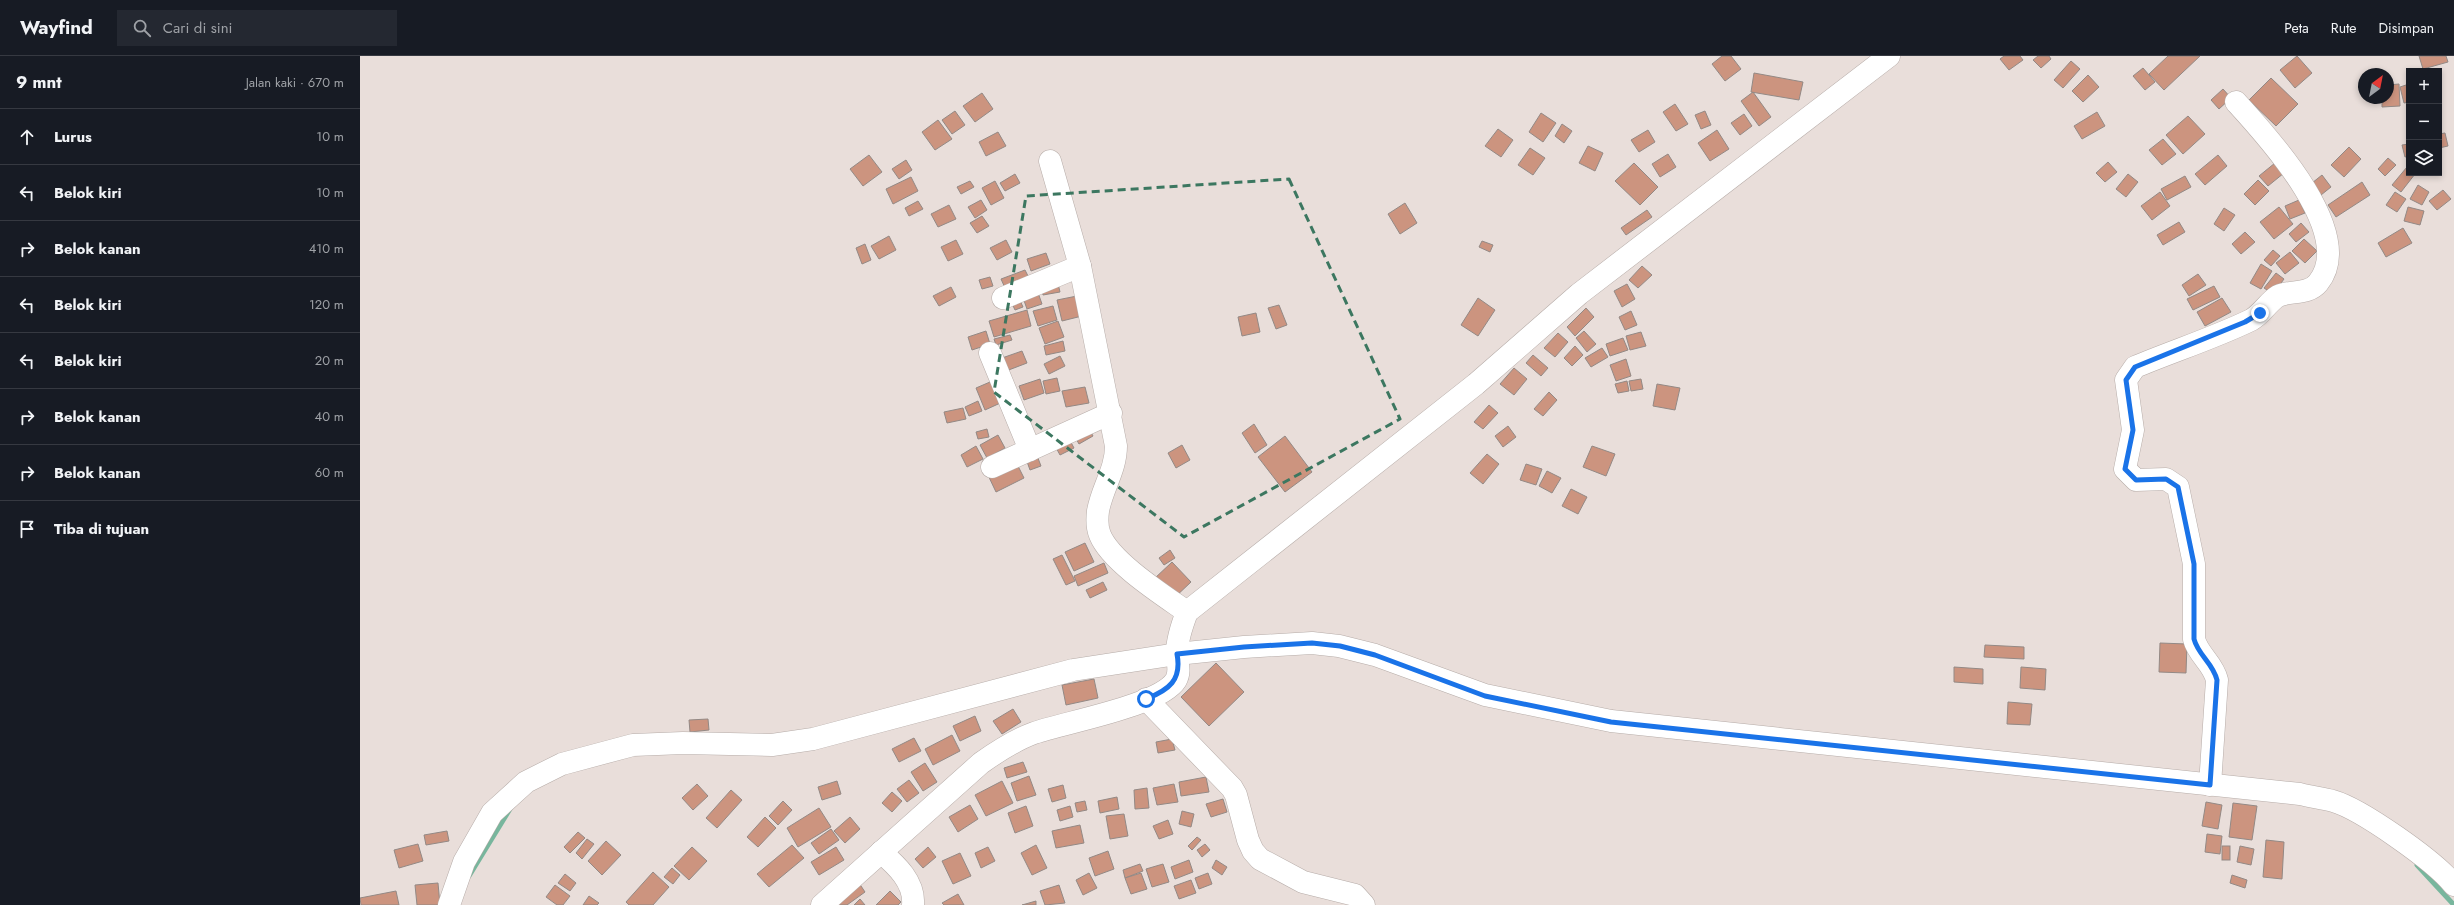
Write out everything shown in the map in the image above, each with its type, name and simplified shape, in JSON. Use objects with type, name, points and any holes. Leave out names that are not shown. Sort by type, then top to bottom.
[{"type":"street","points":[[822,905],[981,763],[1007,746],[1034,733],[1146,699],[1168,689],[1178,662],[1181,625],[1187,612],[1476,384],[1579,294],[1889,56]]},
{"type":"street","points":[[2210,785],[2217,680],[2212,666],[2196,646],[2194,639],[2193,552],[2178,487],[2166,479],[2136,480],[2125,469],[2133,430],[2126,380],[2135,367],[2252,319],[2277,297],[2313,288],[2324,274],[2328,258],[2327,245],[2320,221],[2311,199],[2287,162],[2236,102]]},
{"type":"street","points":[[1050,161],[1080,266],[1111,413],[1116,460],[1098,511],[1097,525],[1100,536],[1129,569],[1187,612]]},
{"type":"street","points":[[1004,298],[1080,266]]},
{"type":"street","points":[[990,353],[1030,450]]},
{"type":"street","points":[[992,467],[1111,413]]},
{"type":"street","points":[[449,905],[464,862],[492,813],[526,782],[562,764],[633,745],[683,743],[772,745],[812,739],[1073,670],[1178,662],[1244,647],[1312,643],[1340,646],[1375,655],[1485,696],[1611,722],[2300,794],[2334,801],[2368,819],[2408,845],[2454,885]]},
{"type":"street","points":[[1146,699],[1232,788],[1236,795],[1252,851],[1260,859],[1303,882],[1355,895],[1364,905]]},
{"type":"street","points":[[881,852],[903,873],[912,892],[913,905]]},
{"type":"highlighted area","points":[[1289,179],[1400,419],[1184,537],[994,392],[1026,196]]},
{"type":"building","points":[[1722,56],[1731,56],[1741,69],[1725,81],[1712,64]]},
{"type":"building","points":[[2004,56],[2020,56],[2023,60],[2009,70],[2000,59]]},
{"type":"building","points":[[2038,56],[2049,56],[2051,59],[2041,68],[2033,60]]},
{"type":"building","points":[[2168,56],[2200,56],[2164,90],[2149,74]]},
{"type":"building","points":[[2297,56],[2312,73],[2295,88],[2280,70]]},
{"type":"building","points":[[2419,56],[2446,56],[2448,62],[2423,68]]},
{"type":"building","points":[[2071,61],[2080,69],[2063,88],[2054,80]]},
{"type":"building","points":[[2143,68],[2155,82],[2145,90],[2133,76]]},
{"type":"building","points":[[1754,73],[1803,82],[1799,100],[1751,92]]},
{"type":"building","points":[[2088,75],[2099,87],[2083,102],[2072,91]]},
{"type":"building","points":[[2271,78],[2298,104],[2276,126],[2249,100]]},
{"type":"building","points":[[2394,84],[2399,84],[2400,106],[2382,107],[2382,104],[2394,104]]},
{"type":"building","points":[[2406,85],[2406,103],[2404,103],[2400,87]]},
{"type":"building","points":[[2223,89],[2231,98],[2219,109],[2211,100]]},
{"type":"building","points":[[1753,92],[1771,117],[1759,126],[1741,101]]},
{"type":"building","points":[[982,93],[993,109],[975,122],[963,106]]},
{"type":"building","points":[[1675,104],[1688,124],[1676,131],[1663,112]]},
{"type":"building","points":[[955,111],[965,125],[952,134],[942,120]]},
{"type":"building","points":[[1705,111],[1711,125],[1701,129],[1695,115]]},
{"type":"building","points":[[2097,112],[2105,126],[2082,139],[2074,126]]},
{"type":"building","points":[[1541,113],[1556,123],[1543,142],[1529,132]]},
{"type":"building","points":[[1744,114],[1752,126],[1740,135],[1731,123]]},
{"type":"building","points":[[2188,116],[2205,134],[2183,154],[2166,135]]},
{"type":"building","points":[[938,120],[952,139],[935,150],[922,132]]},
{"type":"building","points":[[1562,124],[1572,131],[1564,143],[1555,136]]},
{"type":"building","points":[[1498,129],[1513,140],[1501,157],[1485,146]]},
{"type":"building","points":[[1648,130],[1655,142],[1639,152],[1631,140]]},
{"type":"building","points":[[1717,130],[1729,149],[1710,161],[1698,143]]},
{"type":"building","points":[[998,132],[1006,146],[986,156],[979,142]]},
{"type":"building","points":[[2445,133],[2448,146],[2442,147],[2442,134]]},
{"type":"building","points":[[2163,139],[2176,154],[2162,165],[2149,150]]},
{"type":"building","points":[[2406,144],[2406,157],[2405,157],[2402,145]]},
{"type":"building","points":[[1588,146],[1603,153],[1595,171],[1579,163]]},
{"type":"building","points":[[2349,147],[2361,159],[2344,177],[2331,165]]},
{"type":"building","points":[[1530,148],[1545,158],[1533,175],[1518,165]]},
{"type":"building","points":[[1668,154],[1676,167],[1660,177],[1652,164]]},
{"type":"building","points":[[869,155],[882,172],[863,186],[850,169]]},
{"type":"building","points":[[2218,155],[2227,166],[2205,185],[2195,174]]},
{"type":"building","points":[[2388,158],[2396,165],[2385,176],[2378,169]]},
{"type":"building","points":[[906,160],[912,170],[899,179],[892,169]]},
{"type":"building","points":[[2108,162],[2117,172],[2105,182],[2096,173]]},
{"type":"building","points":[[1634,163],[1658,187],[1640,205],[1615,181]]},
{"type":"building","points":[[2275,163],[2284,173],[2268,186],[2259,176]]},
{"type":"building","points":[[2406,168],[2406,176],[2413,176],[2401,192],[2392,185]]},
{"type":"building","points":[[1015,174],[1020,183],[1005,191],[1000,183]]},
{"type":"building","points":[[2128,174],[2138,182],[2126,197],[2116,189]]},
{"type":"building","points":[[2322,175],[2331,187],[2316,199],[2307,187]]},
{"type":"building","points":[[2185,176],[2191,187],[2167,200],[2161,189]]},
{"type":"building","points":[[911,177],[918,191],[893,204],[886,189]]},
{"type":"building","points":[[2258,180],[2269,191],[2255,205],[2244,194]]},
{"type":"building","points":[[970,181],[974,187],[961,194],[957,187]]},
{"type":"building","points":[[995,181],[1004,198],[991,205],[982,188]]},
{"type":"building","points":[[2362,182],[2370,195],[2336,217],[2328,205]]},
{"type":"building","points":[[2418,185],[2429,192],[2422,205],[2410,199]]},
{"type":"building","points":[[2443,190],[2451,199],[2437,210],[2429,201]]},
{"type":"building","points":[[2160,192],[2170,206],[2152,220],[2141,206]]},
{"type":"building","points":[[2395,192],[2406,199],[2397,212],[2386,205]]},
{"type":"building","points":[[981,200],[987,210],[975,218],[968,207]]},
{"type":"building","points":[[2299,200],[2305,213],[2290,219],[2285,206]]},
{"type":"building","points":[[918,201],[923,209],[909,216],[905,208]]},
{"type":"building","points":[[1405,203],[1417,223],[1400,234],[1388,214]]},
{"type":"building","points":[[949,205],[956,219],[938,227],[931,214]]},
{"type":"building","points":[[2279,207],[2293,224],[2274,239],[2260,222]]},
{"type":"building","points":[[2408,207],[2424,211],[2420,225],[2404,221]]},
{"type":"building","points":[[2224,208],[2235,215],[2224,231],[2214,224]]},
{"type":"building","points":[[1647,210],[1652,217],[1626,235],[1621,228]]},
{"type":"building","points":[[982,216],[989,226],[977,233],[970,223]]},
{"type":"building","points":[[2179,222],[2185,232],[2163,245],[2157,235]]},
{"type":"building","points":[[2301,223],[2309,232],[2296,242],[2289,234]]},
{"type":"building","points":[[2403,228],[2412,243],[2386,257],[2378,243]]},
{"type":"building","points":[[2245,232],[2255,242],[2241,254],[2232,244]]},
{"type":"building","points":[[889,236],[896,250],[879,259],[871,246]]},
{"type":"building","points":[[2304,239],[2317,251],[2305,263],[2292,251]]},
{"type":"building","points":[[956,240],[963,254],[948,261],[941,247]]},
{"type":"building","points":[[1006,240],[1012,252],[997,260],[990,248]]},
{"type":"building","points":[[1482,241],[1493,245],[1490,252],[1479,247]]},
{"type":"building","points":[[865,244],[871,260],[862,264],[856,248]]},
{"type":"building","points":[[2273,250],[2280,256],[2271,266],[2264,260]]},
{"type":"building","points":[[2290,252],[2299,263],[2285,274],[2276,263]]},
{"type":"building","points":[[1046,253],[1050,264],[1031,271],[1027,259]]},
{"type":"building","points":[[2261,264],[2272,271],[2261,289],[2250,283]]},
{"type":"building","points":[[1642,266],[1652,275],[1638,288],[1629,280]]},
{"type":"building","points":[[1025,270],[1030,280],[1006,290],[1001,279]]},
{"type":"building","points":[[2276,273],[2284,279],[2273,294],[2264,288]]},
{"type":"building","points":[[2198,274],[2206,285],[2189,296],[2182,285]]},
{"type":"building","points":[[990,277],[993,286],[982,289],[979,280]]},
{"type":"building","points":[[1057,279],[1060,292],[1043,295],[1040,283]]},
{"type":"building","points":[[1627,284],[1635,299],[1622,307],[1614,291]]},
{"type":"building","points":[[2214,286],[2220,297],[2193,310],[2187,299]]},
{"type":"building","points":[[951,287],[956,297],[939,306],[933,296]]},
{"type":"building","points":[[1036,287],[1042,304],[1027,309],[1021,292]]},
{"type":"building","points":[[1017,294],[1023,307],[1015,310],[1009,297]]},
{"type":"building","points":[[1077,296],[1082,316],[1062,321],[1057,300]]},
{"type":"building","points":[[1478,298],[1495,310],[1478,336],[1461,325]]},
{"type":"building","points":[[2222,298],[2231,312],[2205,326],[2197,312]]},
{"type":"building","points":[[1279,305],[1287,325],[1276,329],[1268,308]]},
{"type":"building","points":[[1053,306],[1057,320],[1038,326],[1033,311]]},
{"type":"building","points":[[1586,308],[1594,317],[1575,336],[1567,327]]},
{"type":"building","points":[[1027,310],[1031,326],[994,337],[989,321]]},
{"type":"building","points":[[1631,311],[1637,325],[1625,330],[1619,317]]},
{"type":"building","points":[[1256,313],[1260,332],[1242,336],[1238,317]]},
{"type":"building","points":[[1058,321],[1064,337],[1045,344],[1039,328]]},
{"type":"building","points":[[986,331],[990,344],[972,350],[968,337]]},
{"type":"building","points":[[1584,331],[1596,344],[1587,352],[1576,338]]},
{"type":"building","points":[[1641,332],[1646,346],[1630,350],[1626,336]]},
{"type":"building","points":[[1558,333],[1568,342],[1555,357],[1544,348]]},
{"type":"building","points":[[1010,335],[1012,340],[996,345],[994,339]]},
{"type":"building","points":[[1623,338],[1628,350],[1610,356],[1606,344]]},
{"type":"building","points":[[1063,341],[1065,351],[1046,355],[1044,346]]},
{"type":"building","points":[[1575,346],[1583,355],[1572,366],[1564,358]]},
{"type":"building","points":[[1602,348],[1608,357],[1591,367],[1585,358]]},
{"type":"building","points":[[1022,351],[1027,363],[1006,371],[1002,358]]},
{"type":"building","points":[[1533,355],[1548,368],[1541,376],[1526,363]]},
{"type":"building","points":[[1060,356],[1065,366],[1049,374],[1044,364]]},
{"type":"building","points":[[1626,359],[1631,376],[1616,381],[1610,365]]},
{"type":"building","points":[[1514,368],[1527,379],[1514,395],[1500,384]]},
{"type":"building","points":[[1057,378],[1060,391],[1046,394],[1043,381]]},
{"type":"building","points":[[997,379],[1007,400],[985,410],[976,388]]},
{"type":"building","points":[[1040,379],[1044,393],[1024,400],[1019,386]]},
{"type":"building","points":[[1641,379],[1643,389],[1631,391],[1629,381]]},
{"type":"building","points":[[1627,381],[1629,391],[1618,393],[1615,384]]},
{"type":"building","points":[[1657,384],[1680,388],[1675,410],[1653,406]]},
{"type":"building","points":[[1085,387],[1089,403],[1066,407],[1062,391]]},
{"type":"building","points":[[1549,392],[1557,400],[1543,416],[1534,409]]},
{"type":"building","points":[[978,401],[982,411],[969,416],[965,407]]},
{"type":"building","points":[[1489,405],[1498,413],[1483,429],[1474,422]]},
{"type":"building","points":[[963,408],[966,419],[947,423],[944,412]]},
{"type":"building","points":[[1254,424],[1267,445],[1255,453],[1242,433]]},
{"type":"building","points":[[1508,426],[1516,437],[1503,447],[1495,436]]},
{"type":"building","points":[[1088,427],[1093,436],[1079,444],[1074,435]]},
{"type":"building","points":[[987,429],[989,437],[978,439],[976,432]]},
{"type":"building","points":[[998,435],[1005,448],[987,458],[980,445]]},
{"type":"building","points":[[1067,435],[1074,448],[1060,455],[1053,442]]},
{"type":"building","points":[[1285,436],[1312,472],[1285,492],[1258,457]]},
{"type":"building","points":[[1182,445],[1190,460],[1176,468],[1168,453]]},
{"type":"building","points":[[976,446],[983,459],[967,467],[961,455]]},
{"type":"building","points":[[1592,446],[1615,454],[1606,476],[1583,467]]},
{"type":"building","points":[[1036,453],[1041,466],[1030,470],[1025,456]]},
{"type":"building","points":[[1487,454],[1499,464],[1483,484],[1470,473]]},
{"type":"building","points":[[1015,460],[1024,478],[996,492],[987,473]]},
{"type":"building","points":[[1526,464],[1542,469],[1536,485],[1520,480]]},
{"type":"building","points":[[1547,471],[1561,478],[1552,493],[1539,486]]},
{"type":"building","points":[[1571,489],[1587,497],[1578,514],[1562,506]]},
{"type":"building","points":[[1085,543],[1094,562],[1074,571],[1065,552]]},
{"type":"building","points":[[1170,550],[1175,558],[1164,565],[1159,558]]},
{"type":"building","points":[[1062,555],[1075,581],[1066,585],[1053,559]]},
{"type":"building","points":[[1172,562],[1191,582],[1173,599],[1154,579]]},
{"type":"building","points":[[1104,563],[1108,573],[1078,586],[1074,576]]},
{"type":"building","points":[[1103,582],[1107,590],[1090,598],[1086,590]]},
{"type":"building","points":[[2160,643],[2187,644],[2186,673],[2159,672]]},
{"type":"building","points":[[1985,645],[2024,647],[2024,659],[1984,657]]},
{"type":"building","points":[[1216,663],[1244,692],[1209,726],[1181,697]]},
{"type":"building","points":[[1954,667],[1983,669],[1983,684],[1954,682]]},
{"type":"building","points":[[2021,667],[2046,669],[2045,690],[2020,688]]},
{"type":"building","points":[[1094,679],[1098,698],[1066,705],[1062,685]]},
{"type":"building","points":[[2008,702],[2032,704],[2030,725],[2007,724]]},
{"type":"building","points":[[1013,709],[1021,722],[1002,734],[993,721]]},
{"type":"building","points":[[975,716],[981,731],[960,741],[953,726]]},
{"type":"building","points":[[708,719],[709,730],[690,732],[689,720]]},
{"type":"building","points":[[952,735],[960,751],[933,765],[925,749]]},
{"type":"building","points":[[914,738],[921,751],[899,762],[892,749]]},
{"type":"building","points":[[1172,739],[1175,750],[1158,753],[1156,742]]},
{"type":"building","points":[[1023,762],[1027,772],[1007,778],[1004,768]]},
{"type":"building","points":[[925,763],[937,782],[923,791],[911,772]]},
{"type":"building","points":[[1029,776],[1036,795],[1017,801],[1011,783]]},
{"type":"building","points":[[1206,777],[1209,792],[1181,796],[1179,782]]},
{"type":"building","points":[[909,780],[919,793],[907,802],[897,789]]},
{"type":"building","points":[[837,781],[841,794],[822,800],[818,787]]},
{"type":"building","points":[[1002,781],[1013,803],[986,816],[975,795]]},
{"type":"building","points":[[697,784],[708,796],[693,810],[682,798]]},
{"type":"building","points":[[1174,784],[1178,802],[1157,805],[1153,788]]},
{"type":"building","points":[[1063,785],[1066,798],[1052,802],[1048,789]]},
{"type":"building","points":[[1147,788],[1149,808],[1135,809],[1134,790]]},
{"type":"building","points":[[731,790],[742,800],[717,828],[706,818]]},
{"type":"building","points":[[892,792],[902,801],[892,812],[882,803]]},
{"type":"building","points":[[1117,797],[1119,809],[1100,813],[1098,801]]},
{"type":"building","points":[[1223,799],[1227,812],[1211,817],[1206,804]]},
{"type":"building","points":[[783,801],[792,810],[778,825],[769,816]]},
{"type":"building","points":[[1085,801],[1087,810],[1077,812],[1075,803]]},
{"type":"building","points":[[2206,802],[2222,805],[2218,829],[2202,826]]},
{"type":"building","points":[[2233,803],[2257,806],[2252,840],[2229,837]]},
{"type":"building","points":[[970,805],[978,819],[958,832],[949,817]]},
{"type":"building","points":[[1026,806],[1033,826],[1015,833],[1008,813]]},
{"type":"building","points":[[1070,806],[1073,817],[1060,821],[1057,810]]},
{"type":"building","points":[[819,808],[831,827],[798,847],[787,828]]},
{"type":"building","points":[[1182,811],[1194,814],[1191,827],[1179,824]]},
{"type":"building","points":[[1124,814],[1128,836],[1110,839],[1106,816]]},
{"type":"building","points":[[765,817],[776,828],[758,847],[747,837]]},
{"type":"building","points":[[850,817],[860,829],[845,843],[834,831]]},
{"type":"building","points":[[1168,820],[1173,834],[1159,839],[1153,826]]},
{"type":"building","points":[[1080,825],[1084,843],[1056,848],[1052,831]]},
{"type":"building","points":[[831,829],[839,840],[819,854],[811,843]]},
{"type":"building","points":[[447,831],[449,841],[426,845],[424,835]]},
{"type":"building","points":[[578,832],[585,838],[570,853],[564,847]]},
{"type":"building","points":[[2207,834],[2222,836],[2220,854],[2205,852]]},
{"type":"building","points":[[1197,837],[1201,840],[1192,850],[1188,846]]},
{"type":"building","points":[[587,839],[594,844],[582,859],[576,853]]},
{"type":"building","points":[[2266,840],[2284,842],[2282,879],[2263,877]]},
{"type":"building","points":[[606,841],[621,855],[602,875],[588,861]]},
{"type":"building","points":[[418,844],[423,861],[399,868],[394,850]]},
{"type":"building","points":[[1205,844],[1210,850],[1202,857],[1197,850]]},
{"type":"building","points":[[792,845],[804,858],[769,887],[757,874]]},
{"type":"building","points":[[1036,845],[1047,868],[1032,875],[1021,853]]},
{"type":"building","points":[[2222,846],[2230,846],[2230,860],[2222,860]]},
{"type":"building","points":[[2240,846],[2254,849],[2251,865],[2237,862]]},
{"type":"building","points":[[692,847],[707,861],[689,880],[674,866]]},
{"type":"building","points":[[836,847],[844,860],[819,875],[811,862]]},
{"type":"building","points":[[928,847],[936,857],[923,868],[915,859]]},
{"type":"building","points":[[988,847],[995,861],[981,868],[975,853]]},
{"type":"building","points":[[1108,851],[1114,869],[1095,876],[1089,858]]},
{"type":"building","points":[[960,853],[971,876],[953,884],[942,861]]},
{"type":"building","points":[[1189,860],[1193,872],[1175,879],[1171,867]]},
{"type":"building","points":[[1216,860],[1227,867],[1222,875],[1212,868]]},
{"type":"building","points":[[1140,864],[1143,871],[1125,878],[1123,870]]},
{"type":"building","points":[[1163,864],[1169,882],[1152,887],[1146,869]]},
{"type":"building","points":[[672,868],[680,875],[673,884],[664,877]]},
{"type":"building","points":[[653,872],[669,887],[653,905],[629,905],[626,902]]},
{"type":"building","points":[[1089,873],[1097,888],[1083,895],[1076,880]]},
{"type":"building","points":[[1141,873],[1147,889],[1131,894],[1125,878]]},
{"type":"building","points":[[1208,873],[1212,884],[1199,889],[1195,878]]},
{"type":"building","points":[[565,874],[576,883],[570,891],[558,883]]},
{"type":"building","points":[[2232,875],[2247,880],[2245,888],[2230,883]]},
{"type":"building","points":[[1191,880],[1196,893],[1179,899],[1174,886]]},
{"type":"building","points":[[438,883],[440,905],[417,905],[415,885]]},
{"type":"building","points":[[859,883],[865,892],[847,905],[838,905]]},
{"type":"building","points":[[555,885],[570,896],[563,905],[557,905],[546,897]]},
{"type":"building","points":[[1059,885],[1065,903],[1045,905],[1040,891]]},
{"type":"building","points":[[396,891],[399,905],[361,905],[360,898]]},
{"type":"building","points":[[890,891],[901,902],[898,905],[876,905]]},
{"type":"building","points":[[958,894],[964,905],[944,905],[942,903]]},
{"type":"building","points":[[589,896],[599,903],[597,905],[583,905]]},
{"type":"building","points":[[860,899],[865,905],[854,905]]},
{"type":"building","points":[[1036,901],[1036,905],[1022,905]]},
{"type":"waterway","points":[[469,876],[510,809]]},
{"type":"waterway","points":[[2417,865],[2454,905]]},
{"type":"route","points":[[1146,699],[1162,693],[1175,681],[1178,674],[1177,654],[1244,647],[1312,643],[1340,646],[1375,655],[1485,696],[1611,722],[2210,785],[2217,680],[2212,666],[2196,646],[2194,639],[2193,552],[2178,487],[2173,482],[2166,479],[2136,480],[2129,475],[2125,469],[2133,430],[2126,391],[2126,380],[2130,372],[2135,367],[2252,319],[2260,313]]}]
